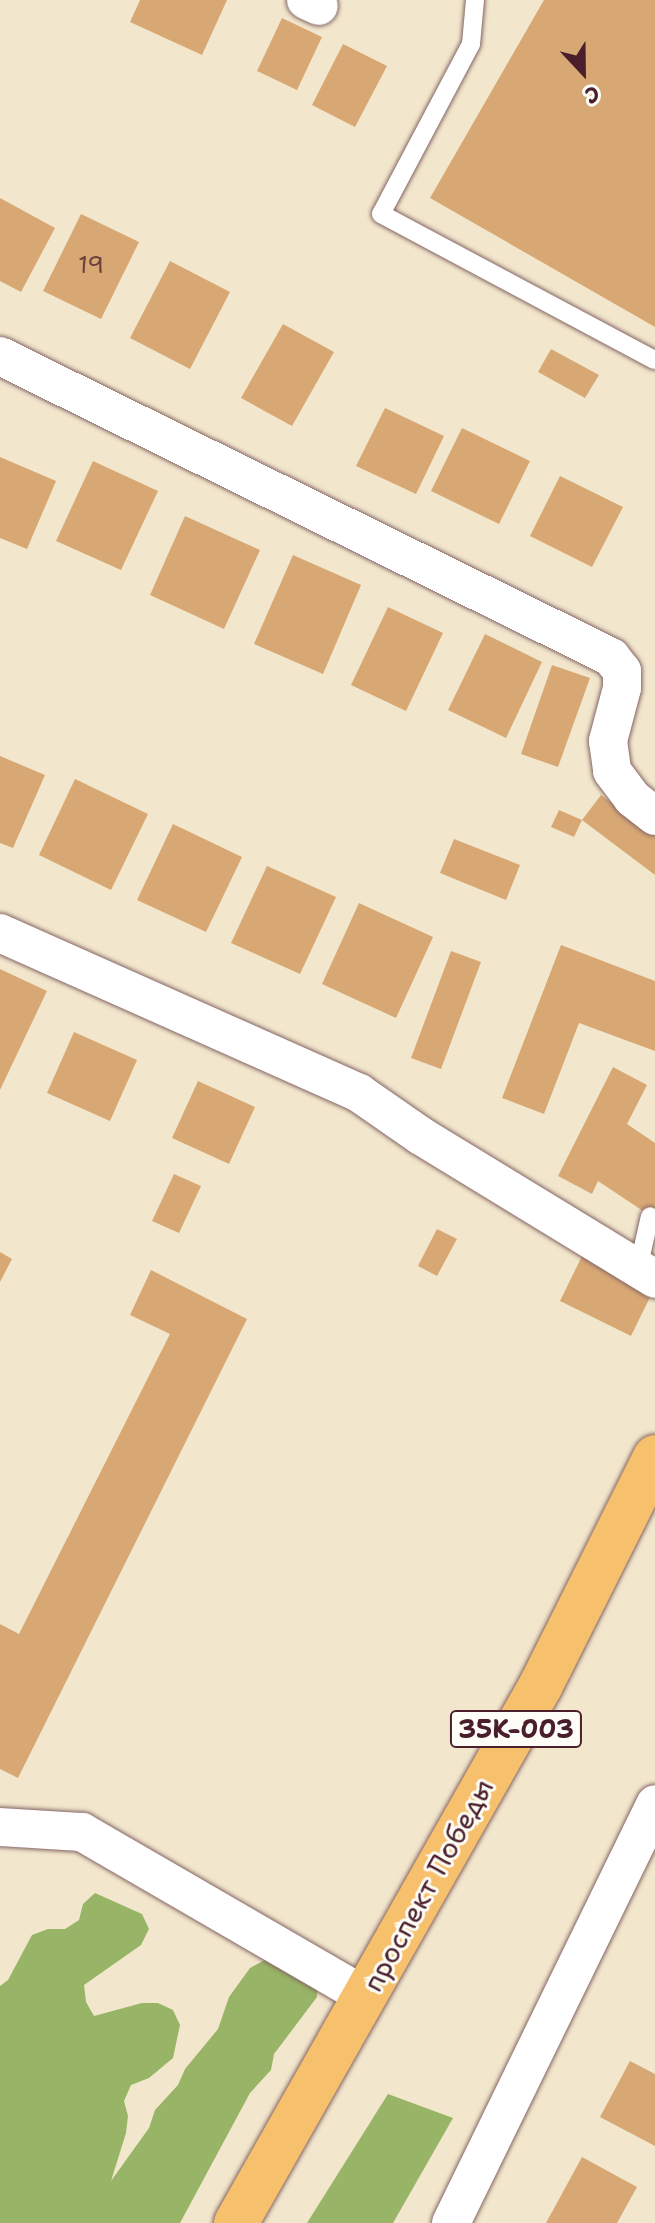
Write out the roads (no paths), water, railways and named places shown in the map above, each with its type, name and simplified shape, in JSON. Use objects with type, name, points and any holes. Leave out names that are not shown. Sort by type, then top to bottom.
[{"type":"main road","name":"проспект Победы","points":[[236,2223],[541,1685],[655,1457]]},
{"type":"street","points":[[0,356],[611,657],[622,671],[622,688],[608,741],[612,771],[632,798],[655,816]]},
{"type":"street","points":[[0,933],[359,1093],[421,1136],[647,1274]]},
{"type":"street","points":[[451,2223],[655,1804]]},
{"type":"street","points":[[0,1827],[82,1832],[365,1996]]},
{"type":"lane","points":[[475,0],[471,44],[381,214],[655,360]]},
{"type":"lane","points":[[647,1274],[650,1216]]}]
